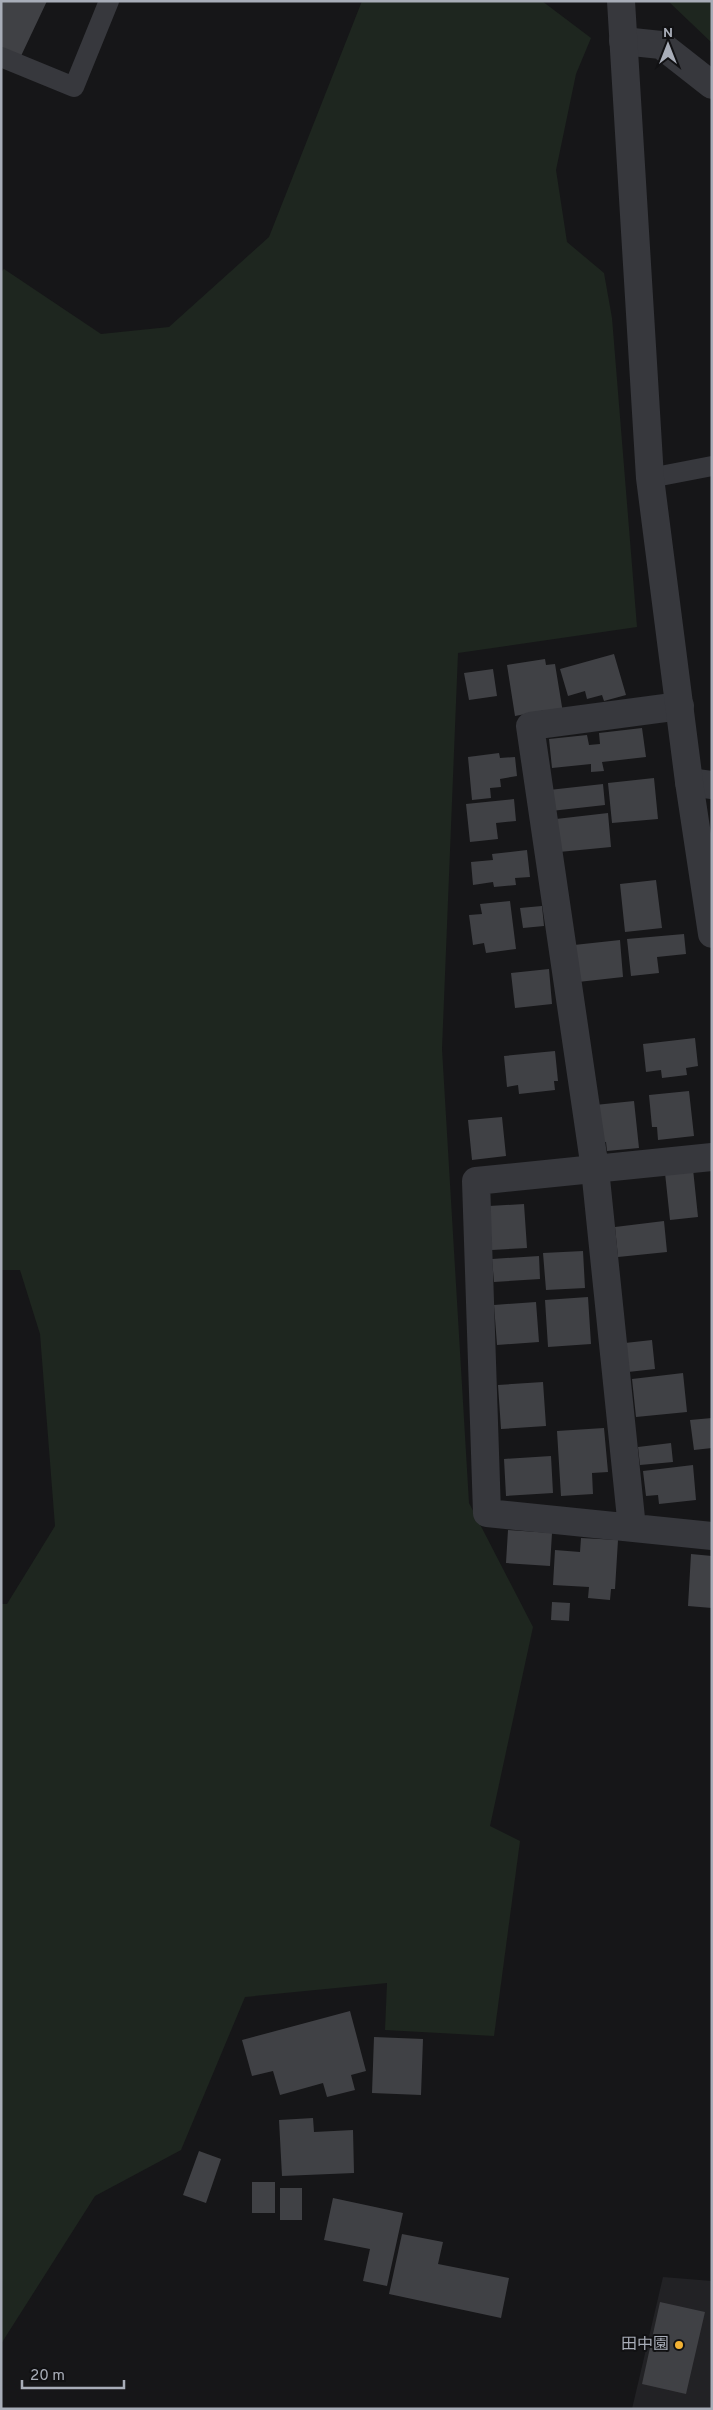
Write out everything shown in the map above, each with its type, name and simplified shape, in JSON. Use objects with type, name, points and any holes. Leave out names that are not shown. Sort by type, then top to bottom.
[{"type":"street","points":[[620,1],[650,478],[680,706],[701,783],[712,934]]},
{"type":"street","points":[[622,41],[661,45],[712,85]]},
{"type":"street","points":[[632,1528],[595,1169],[530,726],[680,706]]},
{"type":"street","points":[[712,1157],[476,1180],[487,1513],[712,1536]]},
{"type":"lane","points":[[1,57],[74,87],[109,1]]},
{"type":"lane","points":[[650,478],[712,466]]},
{"type":"shaded area","points":[[362,1],[542,1],[591,38],[576,74],[556,170],[567,242],[604,273],[612,318],[637,627],[458,653],[442,1049],[469,1503],[533,1627],[490,1826],[520,1841],[494,2036],[385,2030],[387,1983],[245,1997],[181,2150],[95,2196],[1,2344],[1,1604],[7,1604],[55,1526],[40,1334],[20,1270],[1,1270],[1,272],[4,269],[101,334],[169,327],[269,237]]},
{"type":"shaded area","points":[[668,1],[712,1],[712,43]]},
{"type":"shaded area","name":"田中園","points":[[663,2277],[712,2281],[712,2409],[632,2409]]},
{"type":"building","points":[[1,1],[47,1],[21,56],[1,47]]},
{"type":"building","points":[[614,654],[626,695],[604,701],[602,695],[587,699],[585,691],[568,696],[560,669]]},
{"type":"building","points":[[545,659],[546,665],[555,664],[563,713],[546,710],[515,716],[507,665]]},
{"type":"building","points":[[493,669],[497,696],[469,700],[464,673]]},
{"type":"building","points":[[642,728],[646,757],[602,762],[604,771],[591,772],[591,764],[552,768],[549,739],[587,735],[589,745],[600,744],[599,733]]},
{"type":"building","points":[[499,753],[500,758],[515,757],[517,776],[500,779],[501,787],[490,788],[491,798],[472,800],[468,757]]},
{"type":"building","points":[[654,778],[658,819],[612,823],[608,783]]},
{"type":"building","points":[[603,784],[605,805],[551,811],[549,790]]},
{"type":"building","points":[[514,799],[516,821],[496,823],[498,839],[470,842],[466,804]]},
{"type":"building","points":[[608,813],[611,847],[559,852],[556,819]]},
{"type":"building","points":[[527,850],[530,877],[515,878],[516,885],[494,887],[493,882],[473,885],[471,862],[493,860],[492,854]]},
{"type":"building","points":[[656,880],[662,928],[625,932],[620,884]]},
{"type":"building","points":[[510,901],[516,949],[486,953],[484,943],[473,945],[469,915],[482,914],[480,904]]},
{"type":"building","points":[[542,906],[544,926],[523,928],[520,908]]},
{"type":"building","points":[[684,934],[686,954],[657,957],[659,973],[631,976],[627,939]]},
{"type":"building","points":[[620,940],[623,977],[578,982],[574,945]]},
{"type":"building","points":[[549,969],[552,1004],[515,1008],[511,973]]},
{"type":"building","points":[[695,1038],[698,1066],[686,1068],[687,1075],[662,1078],[661,1070],[646,1072],[643,1044]]},
{"type":"building","points":[[555,1051],[558,1081],[554,1081],[555,1090],[519,1094],[518,1085],[507,1087],[504,1056]]},
{"type":"building","points":[[689,1091],[694,1136],[658,1140],[657,1127],[652,1127],[649,1095]]},
{"type":"building","points":[[634,1101],[639,1148],[607,1151],[606,1142],[599,1142],[595,1105]]},
{"type":"building","points":[[502,1117],[506,1156],[472,1160],[468,1120]]},
{"type":"building","points":[[693,1169],[698,1217],[670,1220],[665,1173]]},
{"type":"building","points":[[524,1204],[527,1248],[492,1250],[489,1206]]},
{"type":"building","points":[[664,1221],[667,1252],[618,1257],[615,1227]]},
{"type":"building","points":[[583,1251],[585,1288],[546,1290],[543,1253]]},
{"type":"building","points":[[539,1256],[540,1279],[494,1282],[492,1259]]},
{"type":"building","points":[[588,1297],[591,1344],[548,1347],[545,1300]]},
{"type":"building","points":[[536,1302],[539,1342],[497,1345],[494,1305]]},
{"type":"building","points":[[652,1340],[655,1369],[628,1372],[625,1343]]},
{"type":"building","points":[[683,1373],[687,1412],[636,1417],[632,1379]]},
{"type":"building","points":[[543,1382],[546,1426],[501,1429],[498,1385]]},
{"type":"building","points":[[712,1418],[712,1448],[694,1450],[690,1420]]},
{"type":"building","points":[[604,1428],[608,1472],[592,1473],[593,1494],[561,1496],[557,1431]]},
{"type":"building","points":[[671,1443],[673,1462],[640,1465],[638,1447]]},
{"type":"building","points":[[551,1456],[553,1493],[506,1496],[504,1459]]},
{"type":"building","points":[[693,1465],[696,1500],[659,1504],[658,1495],[646,1496],[643,1471]]},
{"type":"building","points":[[508,1530],[552,1533],[550,1566],[506,1563]]},
{"type":"building","points":[[581,1538],[618,1540],[615,1589],[611,1589],[610,1600],[588,1598],[589,1587],[553,1585],[555,1550],[580,1552]]},
{"type":"building","points":[[691,1554],[712,1556],[712,1608],[688,1606]]},
{"type":"building","points":[[552,1602],[570,1603],[569,1621],[551,1620]]},
{"type":"building","points":[[350,2011],[366,2071],[351,2075],[355,2090],[327,2097],[323,2083],[280,2095],[273,2071],[252,2076],[242,2040]]},
{"type":"building","points":[[374,2037],[423,2039],[421,2095],[372,2093]]},
{"type":"building","points":[[313,2118],[314,2132],[353,2130],[354,2173],[282,2176],[279,2120]]},
{"type":"building","points":[[199,2151],[221,2159],[206,2203],[183,2195]]},
{"type":"building","points":[[252,2182],[275,2182],[275,2213],[252,2213]]},
{"type":"building","points":[[280,2188],[302,2188],[302,2220],[280,2220]]},
{"type":"building","points":[[333,2198],[403,2213],[387,2286],[363,2281],[370,2249],[324,2240]]},
{"type":"building","points":[[402,2234],[443,2242],[438,2264],[509,2278],[501,2318],[389,2294]]},
{"type":"building","points":[[660,2302],[705,2312],[686,2394],[642,2384]]},
{"type":"place","name":"田中園","points":[[679,2345]]}]
